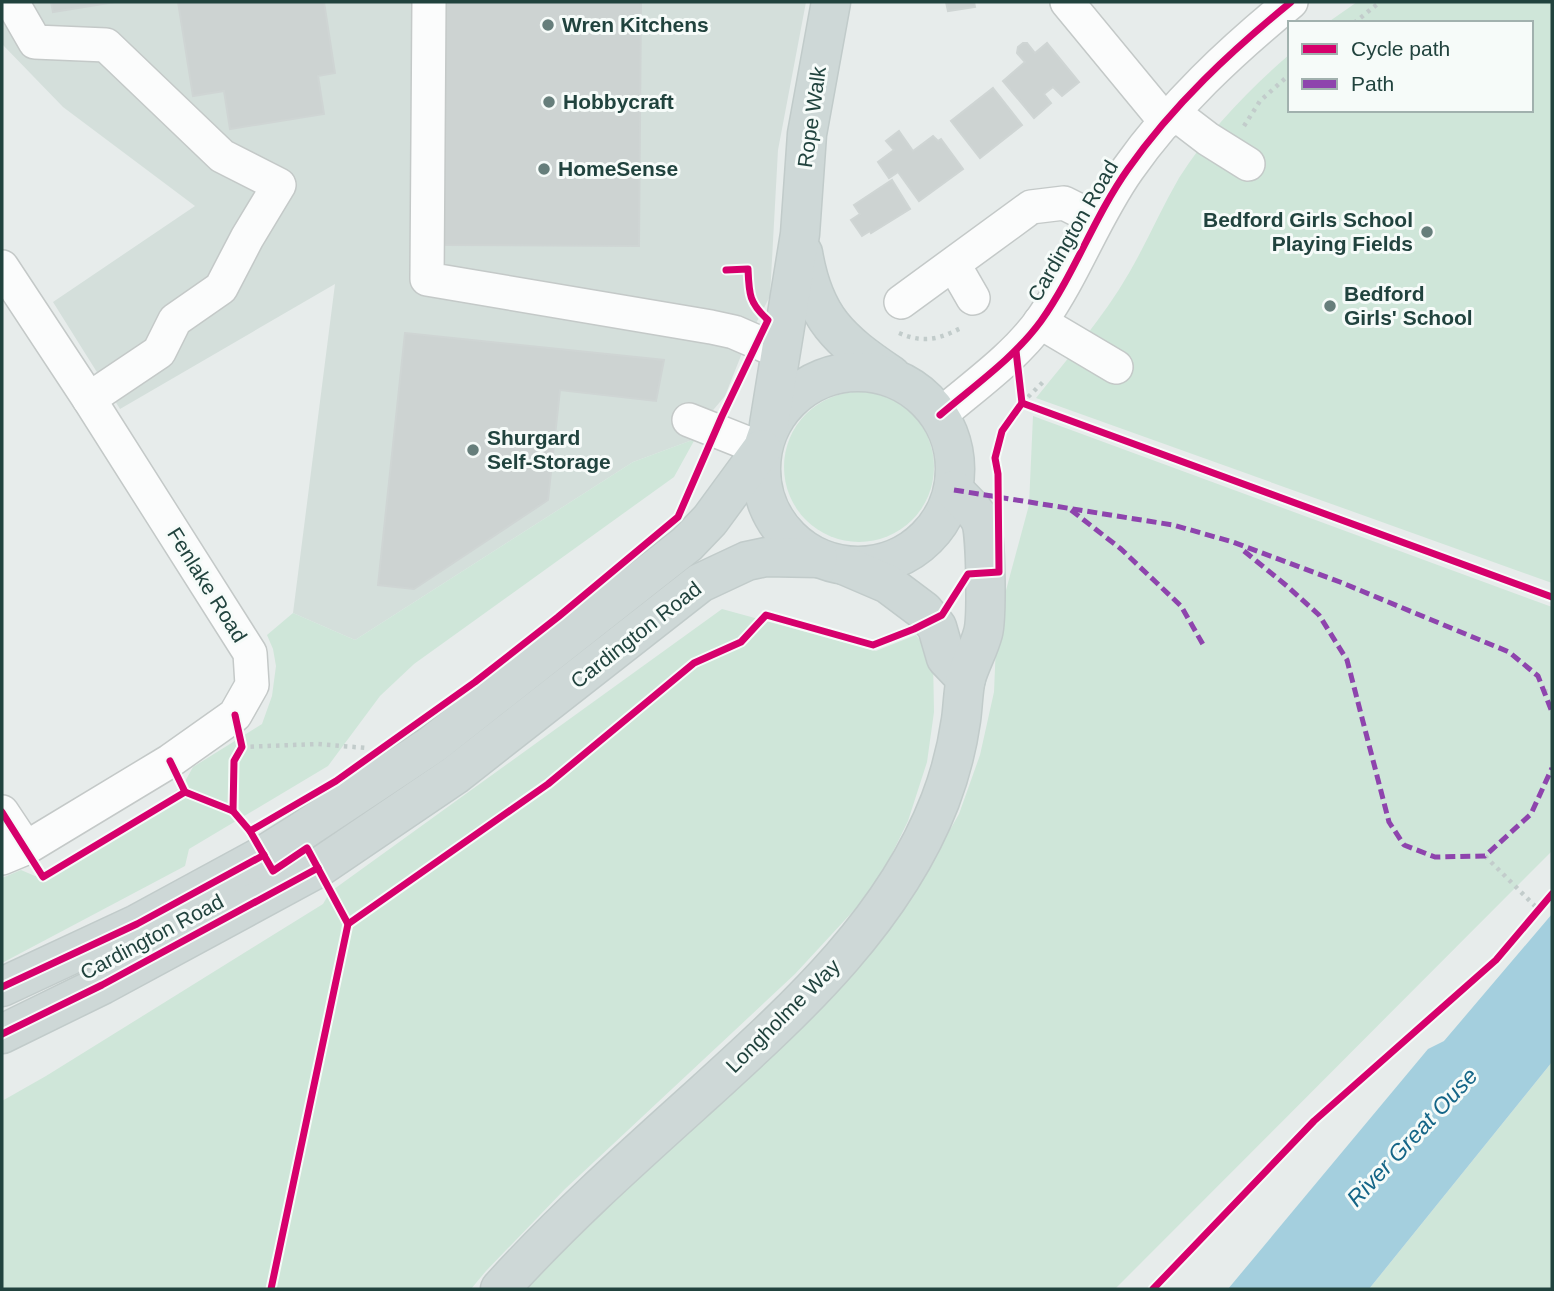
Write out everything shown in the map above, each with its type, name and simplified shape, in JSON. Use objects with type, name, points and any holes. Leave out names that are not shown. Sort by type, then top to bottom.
[{"type":"main road","name":"Rope Walk","points":[[765,440],[800,234],[807,134],[831,2]]},
{"type":"main road","name":"Rope Walk","points":[[800,234],[813,293],[823,314],[852,349],[894,377]]},
{"type":"main road","points":[[832,562],[873,565],[899,557],[922,542],[939,524],[954,490],[956,472],[953,442],[940,415],[920,392],[894,377],[865,371],[835,373],[807,385],[784,405],[765,440],[760,475],[765,497],[776,522],[793,542],[832,562],[888,584],[924,611],[937,627],[946,658],[966,679]]},
{"type":"main road","name":"Cardington Road","points":[[2,987],[137,924],[264,855],[433,744],[687,544],[710,520],[765,440]]},
{"type":"main road","name":"Longholme Way","points":[[500,1289],[615,1173],[779,1024],[865,929],[892,894],[911,861],[940,801],[957,745],[966,679],[984,631],[986,577],[981,522],[954,490]]},
{"type":"main road","name":"Cardington Road","points":[[2,1034],[102,985],[318,868],[455,775],[700,583],[747,561],[766,557],[832,562]]},
{"type":"street","points":[[12,2],[35,42],[106,45],[222,156],[279,185],[221,288],[175,320],[159,352],[89,399]]},
{"type":"street","points":[[429,2],[427,279],[711,327],[734,332],[780,352]]},
{"type":"street","points":[[1067,2],[1170,117],[1208,139],[1243,149]]},
{"type":"street","name":"Cardington Road","points":[[940,415],[1016,351],[1040,321],[1062,287],[1096,219],[1128,169],[1170,117],[1238,46],[1291,2]]},
{"type":"street","points":[[901,302],[1031,207],[1064,203],[1096,219]]},
{"type":"street","points":[[954,265],[973,298]]},
{"type":"street","name":"Fenlake Road","points":[[2,267],[250,653],[252,685],[238,738],[170,761],[14,853]]},
{"type":"street","points":[[1040,321],[1116,367]]},
{"type":"street","points":[[689,420],[765,440]]},
{"type":"street","points":[[2,812],[14,853]]},
{"type":"path","points":[[1356,21],[1380,2]]},
{"type":"path","points":[[1243,149],[1260,101],[1288,76]]},
{"type":"path","points":[[1016,351],[1022,402]]},
{"type":"path","points":[[1015,412],[1045,380]]},
{"type":"path","points":[[1022,402],[1035,407]]},
{"type":"path","points":[[1544,691],[1552,692]]},
{"type":"path","points":[[238,738],[372,748]]},
{"type":"path","points":[[1485,856],[1539,910]]},
{"type":"path","points":[[1531,920],[1546,902]]},
{"type":"shaded area","points":[[2,2],[806,2],[778,150],[770,296],[746,343],[725,396],[703,422],[695,439],[633,462],[355,640],[293,613],[335,284],[120,409],[53,302],[195,206],[63,107],[2,44]]},
{"type":"green space","name":"Bedford Girls' School","points":[[1357,2],[1552,2],[1552,583],[1036,398],[1119,290],[1179,178],[1203,144],[1244,97],[1288,56],[1288,112],[1533,112],[1533,21],[1330,21]]},
{"type":"green space","points":[[859,392],[888,397],[912,414],[929,438],[934,467],[929,496],[912,520],[888,537],[859,542],[830,537],[806,520],[789,496],[784,467],[789,438],[806,414],[830,397]]},
{"type":"green space","points":[[1033,416],[1552,607],[1552,851],[1115,1289],[517,1289],[920,882],[959,814],[980,755],[994,692],[998,597],[1005,594],[1029,505]]},
{"type":"green space","points":[[695,439],[674,477],[414,664],[380,696],[328,766],[189,849],[185,866],[2,963],[2,878],[21,870],[35,876],[156,806],[183,785],[193,767],[262,724],[272,696],[276,666],[267,635],[293,613],[355,640],[633,462]]},
{"type":"green space","points":[[722,609],[876,651],[916,635],[933,658],[934,712],[927,762],[908,821],[885,868],[856,908],[795,974],[565,1189],[471,1289],[2,1289],[2,1101],[323,904],[330,892]]},
{"type":"green space","points":[[1552,1062],[1552,1289],[1369,1289]]},
{"type":"water","name":"River Great Ouse","points":[[1552,914],[1552,1062],[1369,1289],[1228,1289],[1428,1049],[1444,1041]]},
{"type":"building","points":[[51,2],[115,2],[53,12]]},
{"type":"building","points":[[178,2],[324,2],[335,73],[318,76],[324,114],[230,129],[224,91],[193,96]]},
{"type":"building","points":[[444,2],[641,2],[639,246],[442,245]]},
{"type":"building","points":[[946,2],[974,2],[975,7],[948,11]]},
{"type":"building","points":[[1027,43],[1035,53],[1047,43],[1079,82],[1062,96],[1053,87],[1044,94],[1051,103],[1034,118],[1003,81],[1025,62],[1017,53],[1018,47]]},
{"type":"building","points":[[993,88],[1022,125],[980,158],[951,121]]},
{"type":"building","points":[[899,131],[913,151],[933,136],[938,141],[941,139],[963,169],[919,201],[898,172],[889,178],[878,162],[894,150],[886,141]]},
{"type":"building","points":[[892,180],[910,209],[862,236],[851,220],[860,214],[854,205]]},
{"type":"building","name":"Shurgard Self-Storage","points":[[405,333],[664,360],[656,401],[560,390],[548,500],[414,589],[378,585]]},
{"type":"marked path","points":[[954,490],[1173,525],[1233,542],[1340,582],[1509,652],[1538,676],[1552,712]]},
{"type":"marked path","points":[[1071,510],[1121,549],[1181,606],[1205,648]]},
{"type":"marked path","points":[[1244,551],[1319,615],[1347,660],[1389,822],[1404,845],[1435,857],[1485,856],[1531,814],[1552,768]]},
{"type":"cycle path","points":[[940,415],[1006,359],[1041,321],[1116,187],[1145,145],[1225,59],[1291,2]]},
{"type":"cycle path","points":[[250,831],[336,781],[475,682],[678,517],[768,320],[751,298],[748,269],[726,270]]},
{"type":"cycle path","points":[[348,924],[548,784],[694,663],[741,642],[766,615],[873,645],[942,615],[968,574],[999,572],[998,474],[995,458],[1002,431],[1022,403],[1016,351]]},
{"type":"cycle path","points":[[1022,403],[1552,597]]},
{"type":"cycle path","points":[[233,811],[234,761],[242,747],[235,715]]},
{"type":"cycle path","points":[[170,761],[185,792],[233,811],[250,831],[273,871],[307,848],[348,924],[271,1289]]},
{"type":"cycle path","points":[[2,812],[43,877],[185,792]]},
{"type":"cycle path","points":[[2,987],[137,924],[264,855]]},
{"type":"cycle path","points":[[2,1034],[102,985],[318,868]]},
{"type":"cycle path","points":[[1153,1289],[1314,1121],[1496,960],[1552,894]]},
{"type":"place","name":"Wren Kitchens","points":[[548,25]]},
{"type":"place","name":"Hobbycraft","points":[[549,102]]},
{"type":"place","name":"HomeSense","points":[[544,169]]},
{"type":"place","name":"Bedford Girls School Playing Fields","points":[[1427,232]]},
{"type":"place","name":"Bedford Girls' School","points":[[1330,306]]},
{"type":"place","name":"Shurgard Self-Storage","points":[[473,450]]}]
